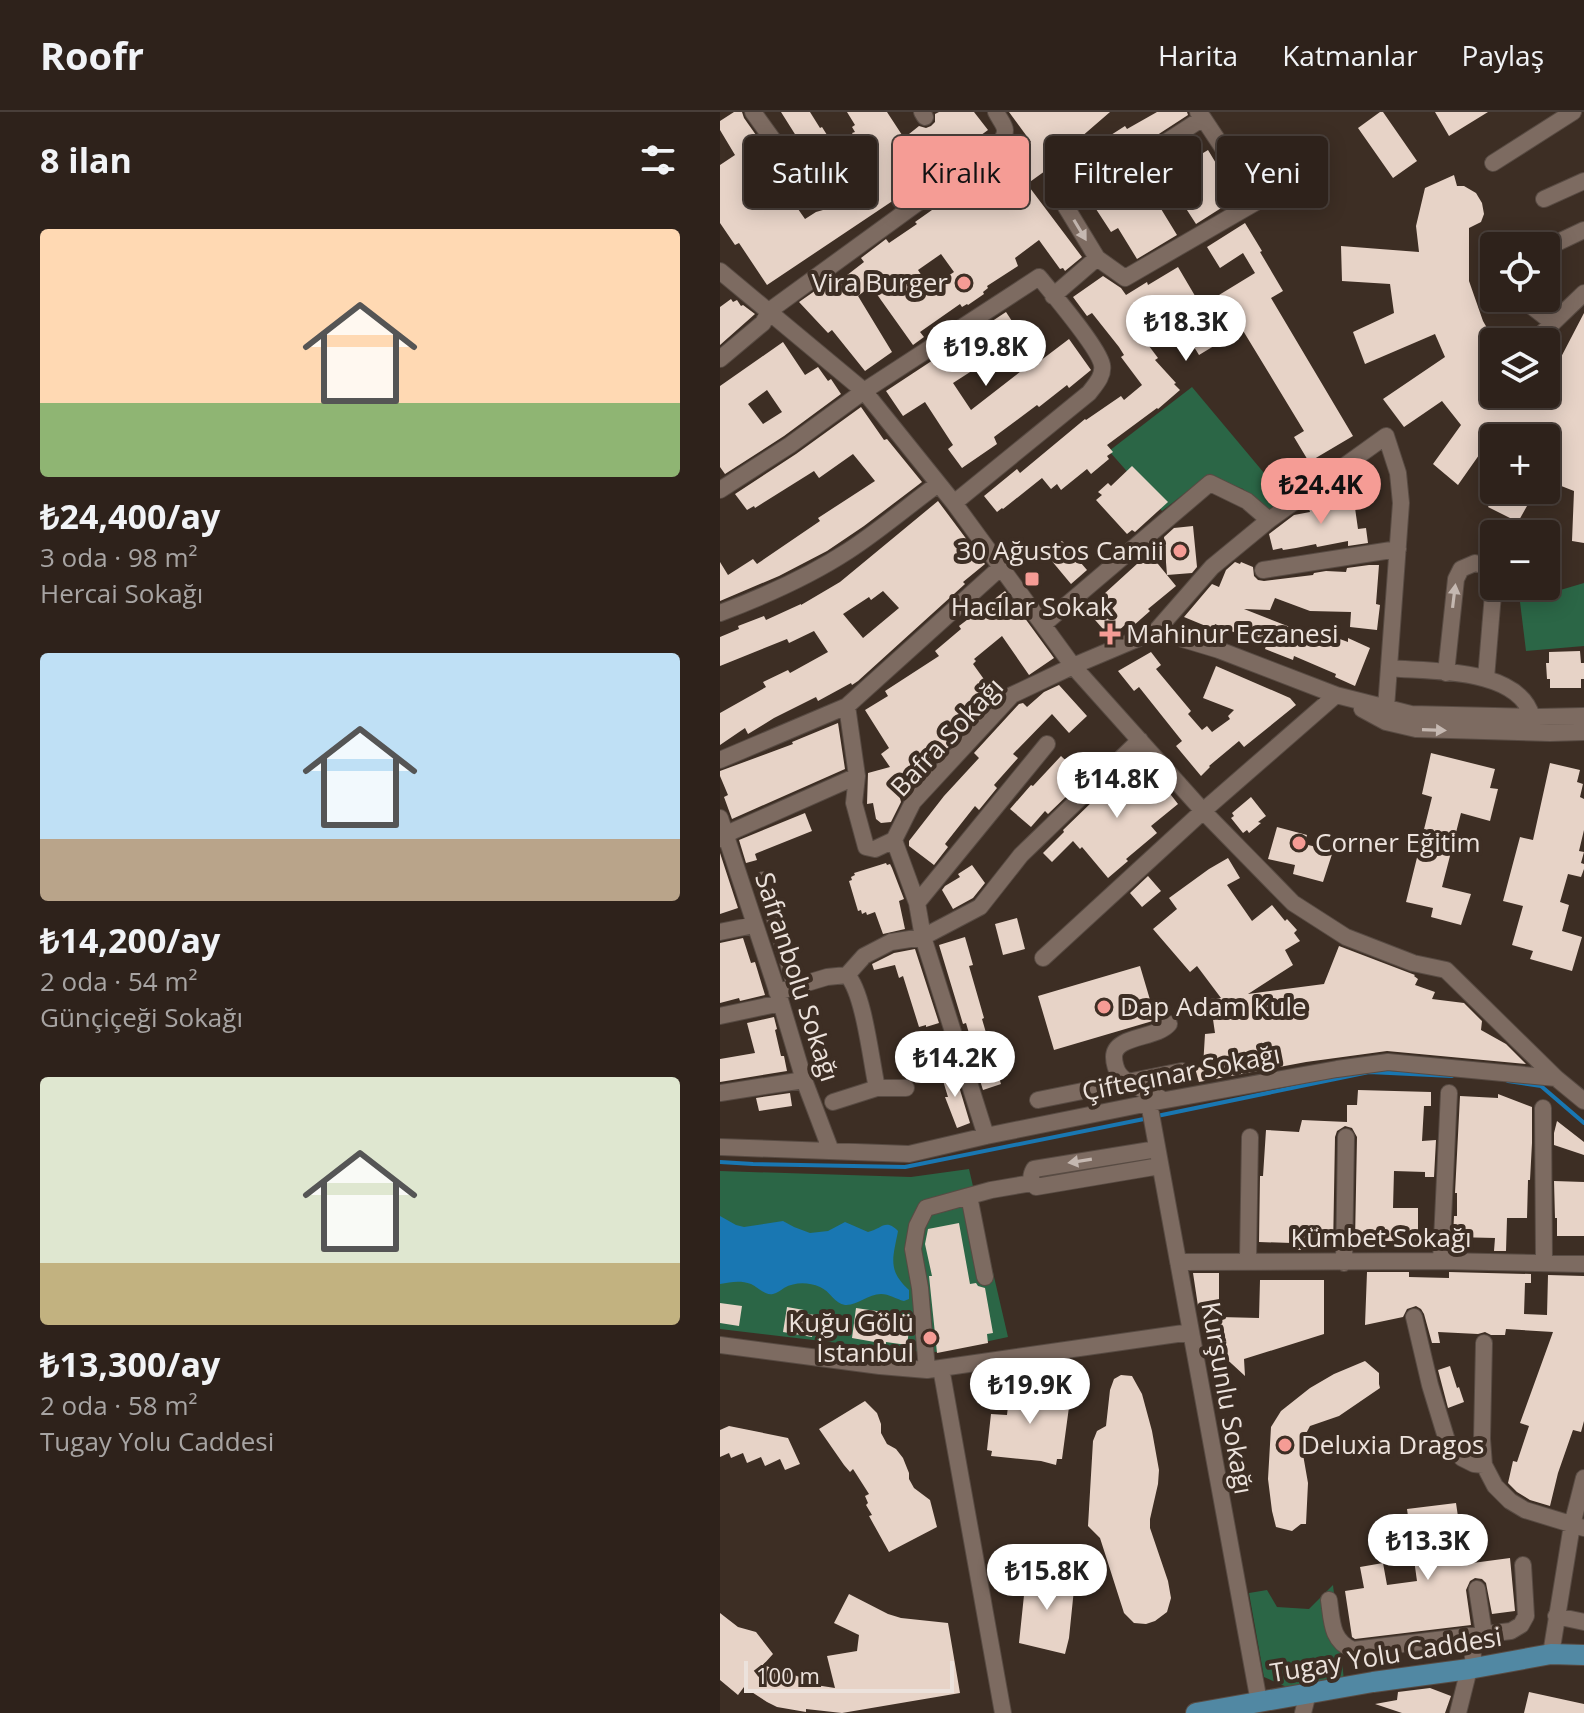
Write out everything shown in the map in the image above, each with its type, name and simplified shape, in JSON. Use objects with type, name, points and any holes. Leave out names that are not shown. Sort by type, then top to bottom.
[{"type":"main road","name":"Tugay Yolu Caddesi","points":[[1196,1713],[1259,1702],[1306,1703],[1551,1654],[1584,1655]]},
{"type":"street","points":[[753,112],[770,136]]},
{"type":"street","points":[[720,359],[763,323],[769,311],[1000,143],[1005,135],[1005,125],[996,112]]},
{"type":"street","points":[[1493,163],[1573,112]]},
{"type":"street","points":[[1201,115],[1258,201],[1125,278],[1097,258],[1066,207],[1201,115]]},
{"type":"street","points":[[1544,199],[1584,181]]},
{"type":"street","points":[[1560,241],[1584,230]]},
{"type":"street","points":[[1053,296],[1097,258]]},
{"type":"street","points":[[720,271],[864,391],[954,503],[1073,666],[1203,811],[1293,903],[1346,937],[1413,963],[1446,970],[1556,1078],[1584,1101]]},
{"type":"street","points":[[720,490],[1039,277],[1092,346],[1102,365],[1100,378],[1089,393],[954,503]]},
{"type":"street","points":[[1548,328],[1584,293]]},
{"type":"street","points":[[1539,312],[1553,323]]},
{"type":"street","points":[[1386,708],[1401,503],[1398,473],[1386,436],[1269,520],[1212,567],[1156,631],[1219,650],[1336,695],[1386,708],[1411,714],[1584,716]]},
{"type":"street","points":[[1044,624],[1210,483],[1247,501],[1269,520]]},
{"type":"street","points":[[720,613],[768,594],[850,550],[938,484]]},
{"type":"street","points":[[1263,570],[1398,549]]},
{"type":"street","points":[[1446,673],[1456,579],[1461,569],[1475,563],[1490,571],[1494,582],[1486,678]]},
{"type":"street","points":[[720,760],[847,706],[1000,568]]},
{"type":"street","name":"Bafra Sokağı","points":[[847,706],[857,776],[854,803],[866,847],[875,849],[894,840],[913,802],[1012,695],[1156,631]]},
{"type":"street","points":[[1389,668],[1486,678],[1519,695],[1528,705],[1532,717]]},
{"type":"street","points":[[1336,695],[1386,722],[1416,729],[1584,732]]},
{"type":"street","points":[[1043,958],[1203,811],[1336,695]]},
{"type":"street","points":[[720,1016],[779,997],[795,985],[847,975],[864,956],[891,942],[923,937],[980,907],[1021,855],[1140,740]]},
{"type":"street","points":[[917,903],[1047,744]]},
{"type":"street","points":[[723,838],[857,776]]},
{"type":"street","name":"Safranbolu Sokağı","points":[[720,818],[723,838],[831,1151]]},
{"type":"street","points":[[894,840],[917,903],[923,937],[986,1136]]},
{"type":"street","points":[[763,880],[795,985]]},
{"type":"street","points":[[720,932],[754,925]]},
{"type":"street","points":[[847,975],[859,999],[877,1088]]},
{"type":"street","points":[[1156,1102],[1119,1075],[1114,1062],[1115,1050],[1128,1041],[1164,1030],[1169,1024]]},
{"type":"street","name":"Çifteçınar Sokağı","points":[[720,1147],[909,1154],[1156,1102],[1388,1062],[1556,1078]]},
{"type":"street","points":[[1038,1100],[1182,1071]]},
{"type":"street","points":[[720,1093],[804,1080]]},
{"type":"street","points":[[833,1102],[877,1088],[906,1088]]},
{"type":"street","points":[[1441,1261],[1449,1093]]},
{"type":"street","name":"Kurşunlu Sokağı","points":[[1156,1102],[1156,1141],[1160,1166],[1259,1702]]},
{"type":"street","points":[[1543,1108],[1544,1263]]},
{"type":"street","points":[[1248,1260],[1250,1137]]},
{"type":"street","points":[[1344,1263],[1346,1137]]},
{"type":"street","points":[[1156,1141],[1034,1169],[1032,1183],[1036,1187],[1160,1166]]},
{"type":"street","points":[[1003,1713],[913,1249],[917,1226],[926,1208],[991,1190],[1032,1183]]},
{"type":"street","points":[[969,1196],[985,1277]]},
{"type":"street","name":"Kümbet Sokağı","points":[[1178,1262],[1584,1264]]},
{"type":"street","points":[[1414,1317],[1448,1444],[1462,1458],[1484,1465]]},
{"type":"street","points":[[720,1345],[880,1366],[934,1369],[1191,1332]]},
{"type":"street","points":[[1484,1343],[1484,1465],[1495,1486],[1510,1501],[1525,1510],[1578,1527]]},
{"type":"street","points":[[1551,1654],[1556,1616],[1578,1527],[1584,1478]]},
{"type":"street","points":[[1329,1600],[1333,1632],[1339,1642],[1353,1650],[1511,1631],[1526,1616],[1523,1565]]},
{"type":"street","points":[[1458,1713],[1478,1635],[1477,1589]]},
{"type":"street","points":[[1556,1616],[1584,1622]]},
{"type":"green space","points":[[1192,387],[1290,504],[1272,516],[1243,489],[1208,475],[1162,511],[1109,451]]},
{"type":"green space","points":[[1584,583],[1584,646],[1526,651],[1520,602],[1560,600],[1560,590]]},
{"type":"green space","points":[[969,1169],[1008,1337],[938,1352],[720,1329],[720,1171],[911,1177]]},
{"type":"green space","points":[[1333,1585],[1344,1680],[1289,1688],[1264,1677],[1249,1593],[1267,1590],[1277,1607],[1309,1609]]},
{"type":"water","points":[[720,1216],[744,1227],[783,1221],[810,1233],[828,1231],[845,1222],[868,1232],[890,1225],[898,1231],[893,1263],[897,1276],[909,1290],[909,1299],[904,1301],[881,1294],[845,1305],[824,1289],[811,1284],[793,1285],[770,1294],[747,1283],[720,1284]]},
{"type":"building","points":[[734,112],[742,112],[756,135],[744,136],[744,208],[797,208],[805,219],[824,208],[877,208],[877,136],[854,136],[852,127],[855,125],[847,112],[887,112],[903,136],[893,136],[893,201],[767,285],[739,243],[735,245],[720,223],[720,165],[735,155],[720,130],[720,121]]},
{"type":"building","points":[[781,112],[810,112],[828,136],[796,136]]},
{"type":"building","points":[[939,112],[974,112],[988,130],[980,136],[906,136],[919,126],[931,126],[935,122],[935,114]]},
{"type":"building","points":[[1009,112],[1110,112],[1082,136],[1045,136],[1045,171],[1029,183],[1029,136]]},
{"type":"building","points":[[1157,112],[1187,112],[1188,115],[1156,136],[1109,136]]},
{"type":"building","points":[[1380,112],[1417,161],[1393,178],[1358,128]]},
{"type":"building","points":[[1435,112],[1488,112],[1449,136]]},
{"type":"building","points":[[1208,150],[1217,165],[1217,208],[1221,208],[1196,224],[1186,208],[1201,208],[1201,154]]},
{"type":"building","points":[[1454,175],[1457,186],[1464,186],[1476,193],[1482,203],[1484,214],[1481,222],[1469,228],[1469,281],[1487,328],[1480,328],[1480,408],[1560,408],[1560,359],[1584,313],[1584,543],[1572,541],[1574,491],[1560,486],[1560,424],[1480,424],[1480,454],[1458,485],[1433,464],[1461,425],[1442,401],[1404,427],[1383,399],[1445,357],[1435,334],[1365,364],[1353,332],[1394,313],[1390,284],[1342,281],[1341,246],[1419,252],[1416,226],[1425,188]]},
{"type":"building","points":[[1029,187],[1082,257],[1065,271],[1060,269],[1039,240],[1015,258],[1018,266],[987,286],[984,294],[968,305],[962,307],[960,304],[920,332],[924,337],[913,345],[871,286],[858,296],[892,352],[865,371],[832,330],[828,333],[799,302],[829,281],[833,286],[864,262],[861,258],[886,239],[889,243],[932,210],[1029,208]],"holes":[[[941,254],[954,272],[930,288],[918,270]]]},
{"type":"building","points":[[1095,208],[1160,208],[1177,235],[1137,259],[1118,228],[1111,232]]},
{"type":"building","points":[[1245,223],[1283,291],[1271,298],[1353,436],[1309,462],[1294,437],[1304,431],[1242,329],[1199,355],[1191,342],[1186,346],[1163,307],[1134,326],[1158,358],[1155,360],[1180,390],[1107,445],[1113,452],[1091,474],[1087,469],[1061,490],[1057,484],[1051,489],[1042,478],[997,512],[984,496],[1017,469],[1020,473],[1085,419],[1121,396],[1124,400],[1142,385],[1121,357],[1124,355],[1119,347],[1092,313],[1087,316],[1073,297],[1103,276],[1126,295],[1178,267],[1201,306],[1255,273],[1243,253],[1220,268],[1207,247]]},
{"type":"building","points":[[731,299],[755,314],[720,345],[720,307]]},
{"type":"building","points":[[1006,312],[1023,338],[953,383],[971,410],[1038,358],[1040,361],[1069,339],[1091,370],[994,437],[997,444],[962,468],[948,449],[953,445],[925,402],[903,416],[886,391]]},
{"type":"building","points":[[783,342],[805,375],[818,367],[841,394],[725,474],[720,467],[720,386]],"holes":[[[767,390],[782,412],[763,424],[748,404]]]},
{"type":"building","points":[[861,407],[884,440],[887,439],[922,482],[827,551],[720,601],[720,562],[728,575],[753,559],[757,564],[820,521],[818,518],[875,481],[853,454],[819,478],[814,471],[755,508],[747,510],[735,494]]},
{"type":"building","points":[[1132,466],[1168,502],[1135,532],[1132,530],[1127,534],[1096,500],[1102,495],[1098,492],[1108,483],[1111,486]]},
{"type":"building","points":[[1369,467],[1374,474],[1376,491],[1346,493],[1345,479],[1359,473],[1359,469]]},
{"type":"building","points":[[1353,494],[1358,529],[1366,528],[1368,543],[1348,546],[1348,541],[1273,550],[1269,534],[1294,515],[1310,512],[1308,505]]},
{"type":"building","points":[[938,501],[985,564],[858,681],[818,701],[816,697],[748,734],[745,728],[720,745],[720,713],[766,687],[763,682],[788,670],[790,673],[828,652],[814,631],[789,643],[787,639],[720,666],[720,637],[739,629],[738,626],[764,616],[766,620],[801,605],[840,582]],"holes":[[[883,591],[899,608],[863,638],[843,614]]]},
{"type":"building","points":[[1490,504],[1528,504],[1519,520],[1488,507]]},
{"type":"building","name":"30 Ağustos Camii","points":[[1193,526],[1197,567],[1192,573],[1167,575],[1164,537],[1174,528]]},
{"type":"building","points":[[1062,541],[1087,570],[1071,584],[1046,554]]},
{"type":"building","points":[[1149,553],[1176,586],[1133,626],[1129,621],[1111,638],[1088,612]]},
{"type":"building","points":[[1235,562],[1253,567],[1254,576],[1264,581],[1379,565],[1377,630],[1350,627],[1351,612],[1310,611],[1275,598],[1270,610],[1244,609],[1313,636],[1315,630],[1348,642],[1348,638],[1370,648],[1355,686],[1335,677],[1336,674],[1294,656],[1293,660],[1265,649],[1266,646],[1215,624],[1213,629],[1184,617],[1212,584],[1219,587],[1226,570]]},
{"type":"building","points":[[1005,591],[1054,658],[1029,675],[1002,636],[974,659],[973,664],[996,696],[971,717],[973,720],[946,740],[950,746],[922,768],[925,773],[917,782],[899,794],[901,802],[891,822],[881,823],[876,819],[873,803],[867,804],[868,773],[890,767],[881,754],[889,748],[865,710],[888,696],[885,691],[939,656],[935,651],[961,629],[959,626]]},
{"type":"building","points":[[1580,651],[1581,663],[1584,663],[1581,688],[1550,688],[1546,663],[1549,663],[1549,652]]},
{"type":"building","points":[[1151,652],[1161,665],[1156,669],[1191,711],[1188,714],[1202,730],[1207,726],[1212,732],[1230,719],[1228,716],[1234,710],[1203,698],[1216,666],[1290,698],[1296,705],[1244,747],[1239,741],[1201,776],[1176,746],[1182,741],[1139,687],[1134,691],[1118,671]]},
{"type":"building","points":[[1059,685],[1087,716],[1069,733],[1052,714],[1013,754],[1018,758],[994,785],[997,788],[979,810],[975,806],[945,844],[948,847],[934,865],[909,846],[909,841],[944,796],[979,758],[974,753],[1019,704],[1027,707],[1044,692]]},
{"type":"building","points":[[838,723],[845,769],[732,819],[724,797],[728,795],[720,771],[793,744]]},
{"type":"building","points":[[1431,753],[1495,769],[1490,788],[1498,789],[1490,821],[1461,813],[1442,887],[1471,894],[1461,925],[1431,917],[1433,908],[1406,902],[1432,797],[1422,794]]},
{"type":"building","points":[[1061,756],[1082,776],[1071,788],[1073,790],[1048,814],[1045,811],[1031,827],[1010,809]]},
{"type":"building","points":[[1144,762],[1159,790],[1164,786],[1178,804],[1151,826],[1157,833],[1126,859],[1128,861],[1108,878],[1082,847],[1080,849],[1073,841],[1052,862],[1043,853],[1123,772]]},
{"type":"building","points":[[1550,763],[1580,770],[1577,782],[1583,784],[1580,797],[1584,799],[1584,830],[1579,851],[1584,852],[1581,863],[1584,869],[1581,877],[1568,874],[1560,902],[1569,905],[1562,931],[1582,937],[1572,971],[1530,959],[1533,951],[1512,945],[1523,906],[1503,901],[1520,837],[1533,840]]},
{"type":"building","points":[[1251,797],[1266,816],[1249,833],[1247,830],[1243,833],[1231,818],[1234,816],[1232,813]]},
{"type":"building","points":[[805,813],[812,831],[757,853],[757,860],[746,863],[739,840]]},
{"type":"building","points":[[1277,827],[1307,835],[1304,844],[1333,851],[1323,882],[1293,874],[1295,865],[1268,859]]},
{"type":"building","points":[[720,853],[738,908],[720,914]]},
{"type":"building","points":[[1228,858],[1240,878],[1227,885],[1252,921],[1272,905],[1297,930],[1294,933],[1300,941],[1285,950],[1293,965],[1248,994],[1324,984],[1339,946],[1415,975],[1418,979],[1415,985],[1435,992],[1432,999],[1464,1003],[1482,1021],[1481,1030],[1506,1044],[1526,1064],[1387,1051],[1199,1082],[1195,1068],[1203,1067],[1205,1034],[1215,1033],[1210,999],[1221,998],[1197,966],[1190,972],[1153,929],[1177,909],[1169,898]]},
{"type":"building","points":[[886,863],[892,868],[904,899],[899,901],[905,929],[883,934],[875,912],[867,915],[858,911],[849,881],[854,873]]},
{"type":"building","points":[[972,865],[985,883],[973,898],[953,909],[942,890]]},
{"type":"building","points":[[1148,876],[1161,891],[1142,907],[1130,893]]},
{"type":"building","points":[[1017,918],[1025,949],[1003,955],[995,924]]},
{"type":"building","points":[[965,937],[973,965],[969,966],[1001,1084],[983,1090],[966,1023],[963,1024],[939,945]]},
{"type":"building","points":[[743,938],[751,963],[755,962],[765,995],[720,1003],[720,943]]},
{"type":"building","points":[[915,949],[939,1023],[926,1027],[919,1027],[903,976],[899,978],[895,965],[874,970],[872,964],[894,953]]},
{"type":"building","points":[[1140,966],[1156,1020],[1054,1050],[1038,996]]},
{"type":"building","points":[[774,1017],[787,1071],[720,1082],[720,1059],[755,1053],[747,1023]]},
{"type":"building","points":[[954,1070],[970,1123],[957,1128],[945,1097],[948,1097],[941,1074]]},
{"type":"building","points":[[1358,1090],[1431,1092],[1431,1106],[1424,1106],[1422,1141],[1436,1140],[1434,1177],[1425,1177],[1425,1172],[1394,1171],[1393,1208],[1418,1208],[1418,1241],[1355,1241],[1357,1137],[1352,1128],[1345,1126],[1337,1131],[1335,1137],[1333,1250],[1291,1250],[1292,1243],[1259,1242],[1260,1176],[1263,1176],[1266,1130],[1299,1132],[1302,1120],[1347,1122],[1347,1105],[1357,1105]]},
{"type":"building","points":[[790,1093],[792,1106],[759,1111],[756,1098]]},
{"type":"building","points":[[1498,1094],[1532,1107],[1527,1218],[1507,1218],[1506,1251],[1494,1251],[1495,1238],[1453,1237],[1454,1216],[1457,1216],[1455,1193],[1460,1096],[1498,1098]]},
{"type":"building","points":[[1557,1121],[1584,1142],[1584,1155],[1554,1145]]},
{"type":"building","points":[[1554,1181],[1584,1182],[1584,1236],[1557,1236]]},
{"type":"building","points":[[959,1223],[970,1284],[976,1283],[985,1288],[993,1333],[987,1334],[988,1343],[937,1353],[929,1276],[932,1276],[925,1244],[928,1229]]},
{"type":"building","points":[[1367,1272],[1409,1272],[1409,1277],[1449,1278],[1449,1272],[1531,1274],[1531,1283],[1525,1283],[1524,1314],[1547,1315],[1548,1275],[1584,1276],[1584,1421],[1581,1432],[1573,1430],[1550,1506],[1530,1500],[1508,1483],[1513,1461],[1517,1462],[1529,1426],[1520,1423],[1553,1332],[1506,1329],[1505,1335],[1491,1335],[1485,1332],[1438,1332],[1440,1343],[1432,1343],[1424,1314],[1416,1306],[1407,1309],[1403,1317],[1365,1325]]},
{"type":"building","points":[[1193,1273],[1219,1273],[1219,1306],[1198,1306]]},
{"type":"building","points":[[1260,1280],[1324,1280],[1324,1334],[1244,1359],[1245,1376],[1219,1352],[1220,1317],[1259,1318]]},
{"type":"building","points":[[720,1303],[742,1306],[739,1326],[720,1323]]},
{"type":"building","points":[[787,1307],[815,1315],[812,1337],[783,1332]]},
{"type":"building","points":[[856,1308],[911,1316],[907,1345],[852,1338]]},
{"type":"building","name":"Deluxia Dragos","points":[[1365,1361],[1379,1373],[1380,1388],[1339,1416],[1310,1426],[1301,1443],[1308,1483],[1306,1524],[1292,1531],[1276,1527],[1268,1479],[1271,1427],[1281,1411],[1310,1388]]},
{"type":"building","points":[[1450,1366],[1464,1402],[1448,1408],[1438,1370]]},
{"type":"building","points":[[1121,1375],[1132,1376],[1142,1394],[1159,1470],[1150,1528],[1171,1598],[1167,1612],[1146,1624],[1134,1623],[1124,1613],[1100,1538],[1088,1526],[1093,1441],[1097,1431],[1106,1426],[1110,1390],[1114,1379]]},
{"type":"building","points":[[1026,1376],[1052,1387],[1045,1403],[1069,1407],[1062,1459],[1057,1459],[1056,1465],[991,1456],[992,1451],[987,1450],[991,1414],[1007,1415],[1009,1397],[1020,1399],[1020,1381]]},
{"type":"building","points":[[865,1401],[877,1413],[887,1444],[903,1458],[914,1488],[930,1500],[937,1527],[889,1552],[869,1516],[872,1515],[865,1496],[869,1494],[853,1469],[850,1472],[844,1465],[819,1429]]},
{"type":"building","points":[[729,1426],[788,1438],[800,1464],[785,1470],[780,1459],[765,1466],[761,1457],[747,1463],[743,1453],[731,1458],[729,1453],[720,1457],[720,1430]]},
{"type":"building","points":[[1456,1503],[1465,1564],[1510,1558],[1515,1611],[1492,1614],[1486,1583],[1475,1578],[1466,1590],[1471,1625],[1352,1637],[1345,1591],[1364,1588],[1360,1567],[1383,1563],[1387,1585],[1417,1581],[1407,1509]]},
{"type":"building","points":[[1042,1574],[1072,1576],[1074,1589],[1065,1654],[1019,1643],[1026,1576],[1042,1579]]},
{"type":"building","points":[[849,1594],[901,1618],[948,1623],[960,1693],[842,1713],[806,1709],[806,1712],[777,1707],[744,1687],[738,1695],[720,1680],[720,1613],[738,1627],[756,1632],[773,1654],[763,1665],[809,1680],[809,1684],[835,1688],[827,1656],[857,1651],[859,1635],[834,1623]]},
{"type":"building","points":[[1430,1688],[1451,1696],[1445,1713],[1402,1713],[1375,1704],[1397,1700],[1398,1692]]},
{"type":"building","points":[[1529,1692],[1584,1704],[1584,1713],[1524,1713]]},
{"type":"waterway","points":[[1157,1116],[1369,1072],[1452,1076]]},
{"type":"waterway","points":[[1508,1081],[1541,1086],[1584,1123]]},
{"type":"waterway","points":[[720,1162],[905,1167],[1149,1118]]},
{"type":"place","name":"Vira Burger","points":[[964,283]]},
{"type":"place","name":"30 Ağustos Camii","points":[[1180,551]]},
{"type":"place","name":"Hacılar Sokak","points":[[1032,579]]},
{"type":"place","name":"Mahinur Eczanesi","points":[[1110,634]]},
{"type":"place","name":"Corner Eğitim","points":[[1299,843]]},
{"type":"place","name":"Dap Adam Kule","points":[[1104,1007]]},
{"type":"place","name":"Kuğu Gölü İstanbul","points":[[930,1338]]},
{"type":"place","name":"Deluxia Dragos","points":[[1285,1445]]}]
